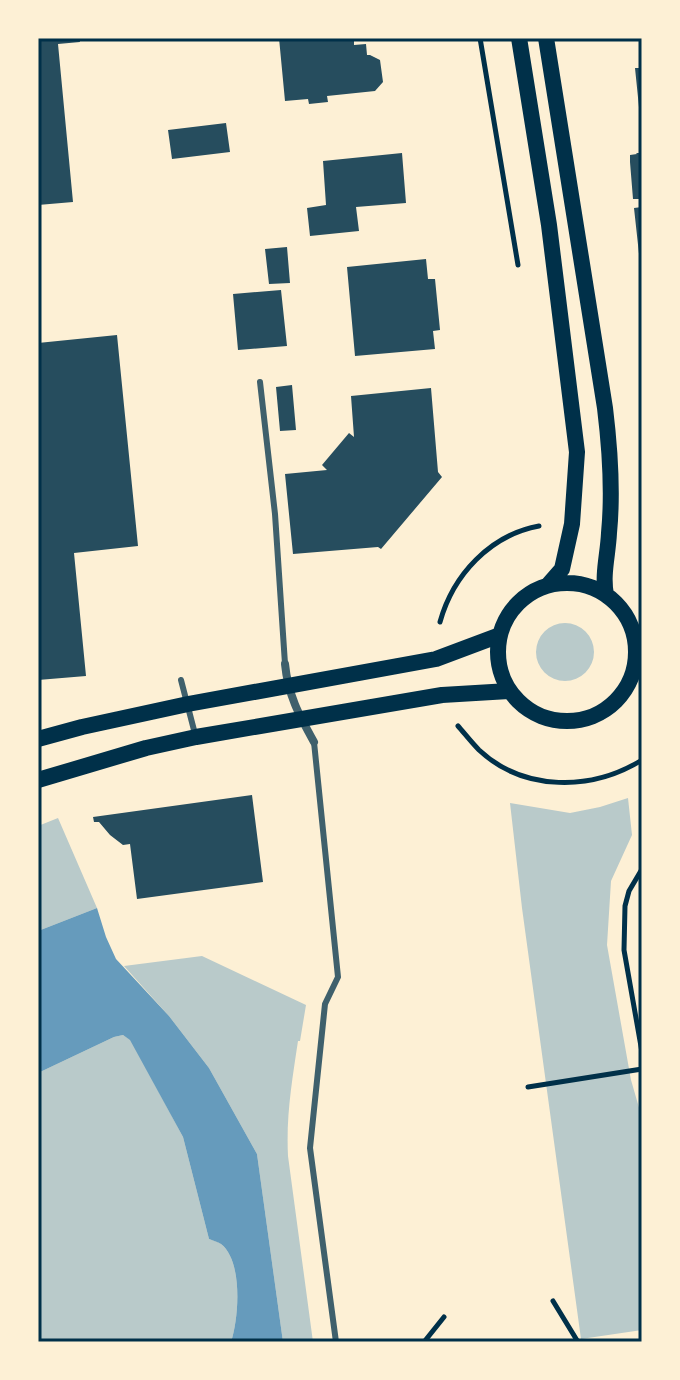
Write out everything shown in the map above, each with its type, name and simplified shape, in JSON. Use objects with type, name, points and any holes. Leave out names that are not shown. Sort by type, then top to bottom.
[{"type":"main road","points":[[519,38],[549,225],[577,452],[572,524],[562,569],[548,585]]},
{"type":"main road","points":[[546,38],[610,453],[610,531],[603,578],[606,595]]},
{"type":"main road","points":[[548,585],[585,585],[606,595],[627,616],[639,647],[631,681],[604,712],[586,719],[547,719],[528,710],[509,691],[499,669],[500,635],[515,607],[530,593],[548,585]]},
{"type":"main road","points":[[38,739],[188,704],[436,659],[500,635]]},
{"type":"main road","points":[[38,780],[146,748],[196,737],[442,695],[509,691]]},
{"type":"street","points":[[285,664],[287,685],[314,742]]},
{"type":"lane","points":[[260,382],[275,514],[285,664]]},
{"type":"lane","points":[[181,680],[196,737]]},
{"type":"lane","points":[[314,742],[338,977],[325,1004],[310,1148],[336,1342]]},
{"type":"path","points":[[480,38],[518,267]]},
{"type":"path","points":[[438,629],[452,589],[466,569],[483,552],[505,537],[528,528],[535,521]]},
{"type":"path","points":[[458,726],[480,751],[501,766],[553,783],[581,783],[626,770],[642,761]]},
{"type":"path","points":[[642,869],[629,891],[625,906],[624,950],[642,1052]]},
{"type":"path","points":[[528,1087],[642,1069]]},
{"type":"path","points":[[553,1301],[578,1342]]},
{"type":"path","points":[[424,1342],[444,1317]]},
{"type":"shaded area","points":[[565,623],[586,631],[594,652],[586,673],[565,681],[544,673],[536,652],[544,631]]},
{"type":"shaded area","points":[[628,798],[632,835],[611,881],[607,945],[631,1080],[642,1118],[642,1330],[581,1339],[510,803],[570,813]]},
{"type":"shaded area","points":[[58,818],[97,908],[38,931],[38,826]]},
{"type":"shaded area","points":[[202,956],[306,1005],[292,1084],[288,1156],[313,1342],[283,1342],[257,1154],[209,1068],[169,1016],[124,966]]},
{"type":"shaded area","points":[[123,1035],[131,1040],[183,1137],[209,1239],[221,1244],[233,1263],[237,1305],[231,1342],[38,1342],[38,1073]]},
{"type":"water","points":[[97,908],[116,959],[169,1016],[209,1068],[257,1154],[283,1342],[231,1342],[237,1305],[233,1263],[221,1244],[209,1239],[183,1137],[130,1040],[123,1035],[114,1037],[38,1073],[38,931]]},
{"type":"building","points":[[38,38],[79,38],[80,42],[58,44],[73,202],[38,205]]},
{"type":"building","points":[[279,38],[354,38],[354,45],[366,44],[367,55],[380,60],[383,82],[375,91],[327,96],[328,102],[309,104],[308,99],[285,101]]},
{"type":"building","points":[[635,68],[642,68],[642,117],[640,117]]},
{"type":"building","points":[[226,123],[230,152],[172,159],[168,130]]},
{"type":"building","points":[[402,153],[406,203],[356,207],[359,231],[310,236],[307,208],[326,205],[323,161]]},
{"type":"building","points":[[642,153],[642,205],[639,199],[633,199],[630,155]]},
{"type":"building","points":[[642,207],[642,263],[640,263],[634,208]]},
{"type":"building","points":[[287,247],[290,283],[269,284],[265,249]]},
{"type":"building","points":[[426,259],[428,279],[435,279],[440,330],[433,331],[435,349],[355,356],[347,267]]},
{"type":"building","points":[[281,290],[287,346],[238,350],[233,294]]},
{"type":"building","points":[[117,335],[138,546],[74,553],[86,676],[38,680],[38,343]]},
{"type":"building","points":[[292,385],[296,430],[280,431],[276,387]]},
{"type":"building","points":[[431,388],[438,472],[442,477],[381,549],[293,554],[285,474],[327,470],[322,465],[349,433],[354,437],[351,396]]},
{"type":"building","points":[[252,795],[263,882],[137,899],[130,844],[123,845],[99,822],[94,822],[93,817]]}]
